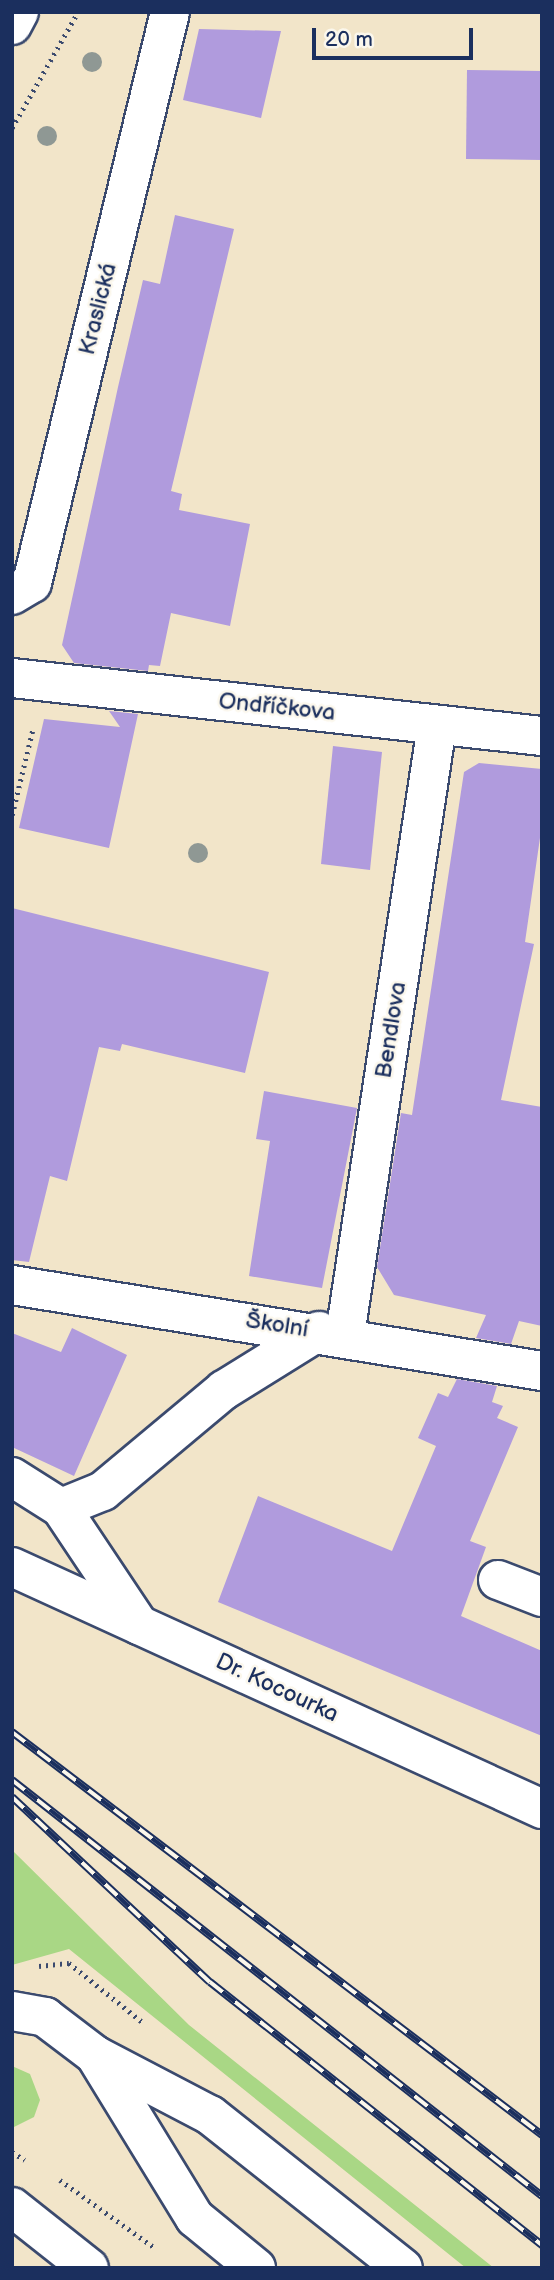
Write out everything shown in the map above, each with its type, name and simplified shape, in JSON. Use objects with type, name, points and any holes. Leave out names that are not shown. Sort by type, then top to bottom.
[{"type":"street","points":[[12,25],[19,12]]},
{"type":"street","name":"Kraslická","points":[[12,595],[32,583],[170,12]]},
{"type":"street","name":"Ondříčkova","points":[[12,678],[542,736]]},
{"type":"street","name":"Bendlova","points":[[332,1333],[437,725]]},
{"type":"street","name":"Školní","points":[[12,1284],[332,1333],[542,1371]]},
{"type":"street","points":[[61,1507],[103,1491],[224,1390],[332,1333]]},
{"type":"street","points":[[12,1477],[61,1507],[139,1625]]},
{"type":"street","name":"Dr. Kocourka","points":[[12,1567],[542,1810]]},
{"type":"street","points":[[498,1580],[542,1597]]},
{"type":"street","points":[[12,2011],[46,2017],[95,2055],[210,2115],[403,2268]]},
{"type":"street","points":[[95,2055],[195,2218],[257,2268]]},
{"type":"street","points":[[12,2207],[89,2268]]},
{"type":"path","points":[[12,128],[78,12]]},
{"type":"path","points":[[12,2152],[34,2165]]},
{"type":"path","points":[[46,2172],[161,2252]]},
{"type":"green space","points":[[12,1850],[189,2025],[494,2268],[466,2268],[69,1949],[12,1965]]},
{"type":"green space","points":[[12,2066],[30,2074],[40,2100],[34,2117],[12,2128]]},
{"type":"building","points":[[199,29],[281,31],[261,118],[183,100]]},
{"type":"building","points":[[467,70],[542,71],[542,160],[466,159]]},
{"type":"building","points":[[175,215],[234,229],[171,491],[182,494],[179,510],[250,524],[230,626],[171,613],[160,666],[149,665],[148,671],[74,663],[62,645],[118,387],[143,280],[160,284]]},
{"type":"building","points":[[109,711],[138,714],[109,848],[19,828],[44,719],[120,727]]},
{"type":"building","points":[[333,746],[382,752],[370,870],[321,864]]},
{"type":"building","points":[[479,763],[542,769],[542,824],[525,942],[534,944],[501,1100],[542,1107],[542,1326],[519,1321],[511,1344],[476,1338],[486,1315],[394,1295],[377,1267],[401,1113],[412,1115],[464,772]]},
{"type":"building","points":[[12,908],[269,972],[245,1073],[122,1044],[120,1051],[99,1047],[67,1181],[50,1176],[29,1262],[12,1260]]},
{"type":"building","points":[[264,1091],[357,1108],[322,1288],[249,1276],[270,1141],[256,1139]]},
{"type":"building","points":[[72,1328],[127,1355],[74,1476],[12,1447],[12,1333],[61,1352]]},
{"type":"building","points":[[457,1379],[497,1386],[492,1402],[503,1406],[497,1418],[518,1427],[470,1541],[486,1547],[461,1616],[542,1651],[542,1736],[218,1602],[258,1496],[392,1551],[436,1446],[418,1438],[438,1393],[448,1397]]},
{"type":"railway","points":[[12,1732],[542,2135]]},
{"type":"railway","points":[[12,1780],[542,2196]]},
{"type":"railway","points":[[12,1797],[210,1982],[542,2245]]}]
